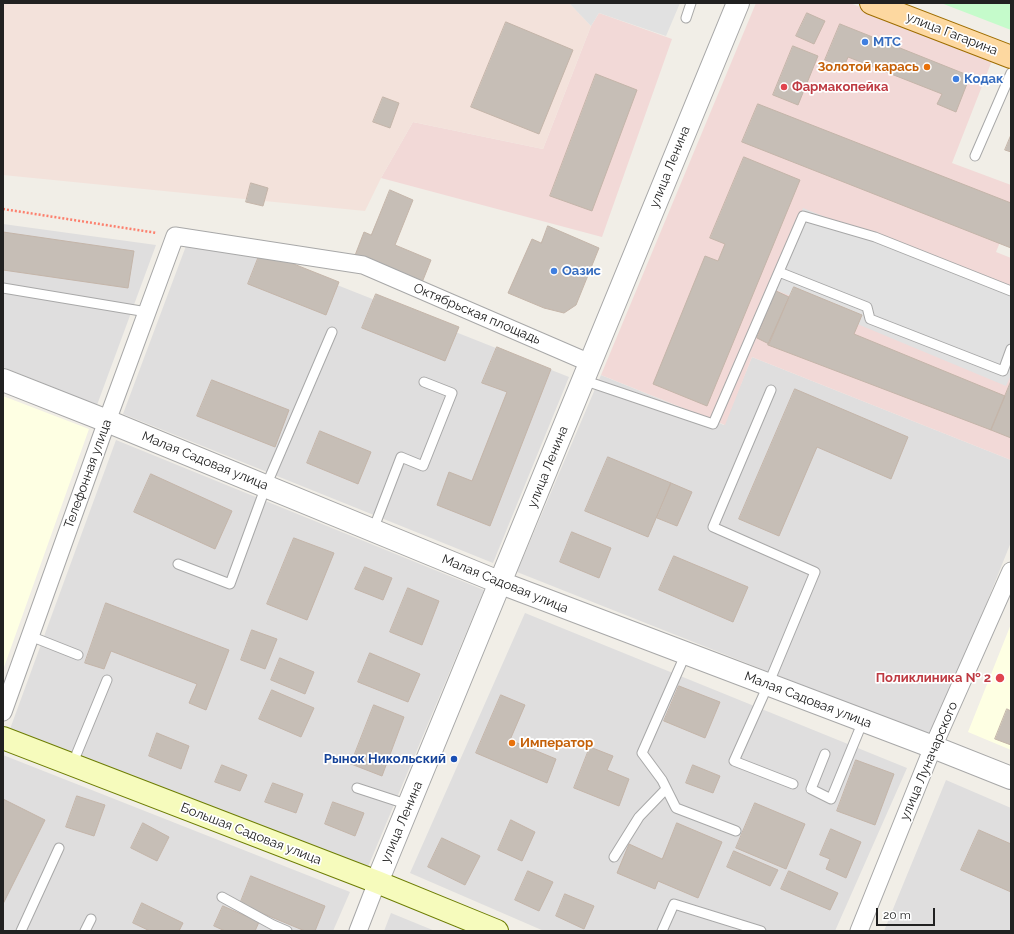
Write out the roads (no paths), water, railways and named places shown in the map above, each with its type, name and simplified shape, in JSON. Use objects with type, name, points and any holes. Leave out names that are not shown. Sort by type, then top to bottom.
[{"type":"main road","name":"улица Гагарина","points":[[871,3],[1011,57]]},
{"type":"main road","name":"Большая Садовая улица","points":[[3,738],[377,882],[497,931]]},
{"type":"street","name":"улица Ленина","points":[[358,931],[738,3]]},
{"type":"street","name":"Октябрьская площадь","points":[[175,236],[363,266],[587,372]]},
{"type":"street","name":"Телефонная улица","points":[[3,712],[107,420],[175,236]]},
{"type":"street","name":"Малая Садовая улица","points":[[3,380],[107,420],[501,583],[934,747],[1011,778]]},
{"type":"street","name":"улица Луначарского","points":[[859,931],[934,747],[1011,571]]},
{"type":"lane","points":[[686,18],[691,3]]},
{"type":"lane","points":[[975,156],[1011,72]]},
{"type":"lane","points":[[587,372],[713,424],[803,216],[875,237],[1011,291]]},
{"type":"lane","points":[[779,272],[867,307],[870,319],[1003,371],[1011,349]]},
{"type":"lane","points":[[3,288],[147,312]]},
{"type":"lane","points":[[178,564],[230,584],[266,486],[332,332]]},
{"type":"lane","points":[[373,530],[401,458],[423,466],[452,393],[424,382]]},
{"type":"lane","points":[[771,390],[713,527],[815,572],[734,761],[793,784]]},
{"type":"lane","points":[[30,636],[78,655]]},
{"type":"lane","points":[[686,653],[642,753],[662,780],[676,808],[736,831]]},
{"type":"lane","points":[[72,765],[107,680]]},
{"type":"lane","points":[[825,754],[810,789],[831,800],[863,721]]},
{"type":"lane","points":[[357,788],[409,805]]},
{"type":"lane","points":[[614,857],[639,817],[666,789]]},
{"type":"lane","points":[[21,931],[59,848]]},
{"type":"lane","points":[[222,897],[287,931]]},
{"type":"lane","points":[[662,931],[674,904],[761,931]]},
{"type":"lane","points":[[85,931],[91,919]]},
{"type":"place","name":"МТС","points":[[865,42]]},
{"type":"place","name":"Золотой карась","points":[[927,67]]},
{"type":"place","name":"Кодак","points":[[956,79]]},
{"type":"place","name":"Фармакопейка","points":[[784,87]]},
{"type":"place","name":"Оазис","points":[[554,271]]},
{"type":"place","name":"Поликлиника № 2","points":[[1000,678]]},
{"type":"place","name":"Император","points":[[512,743]]},
{"type":"place","name":"Рынок Никольский","points":[[454,759]]}]
